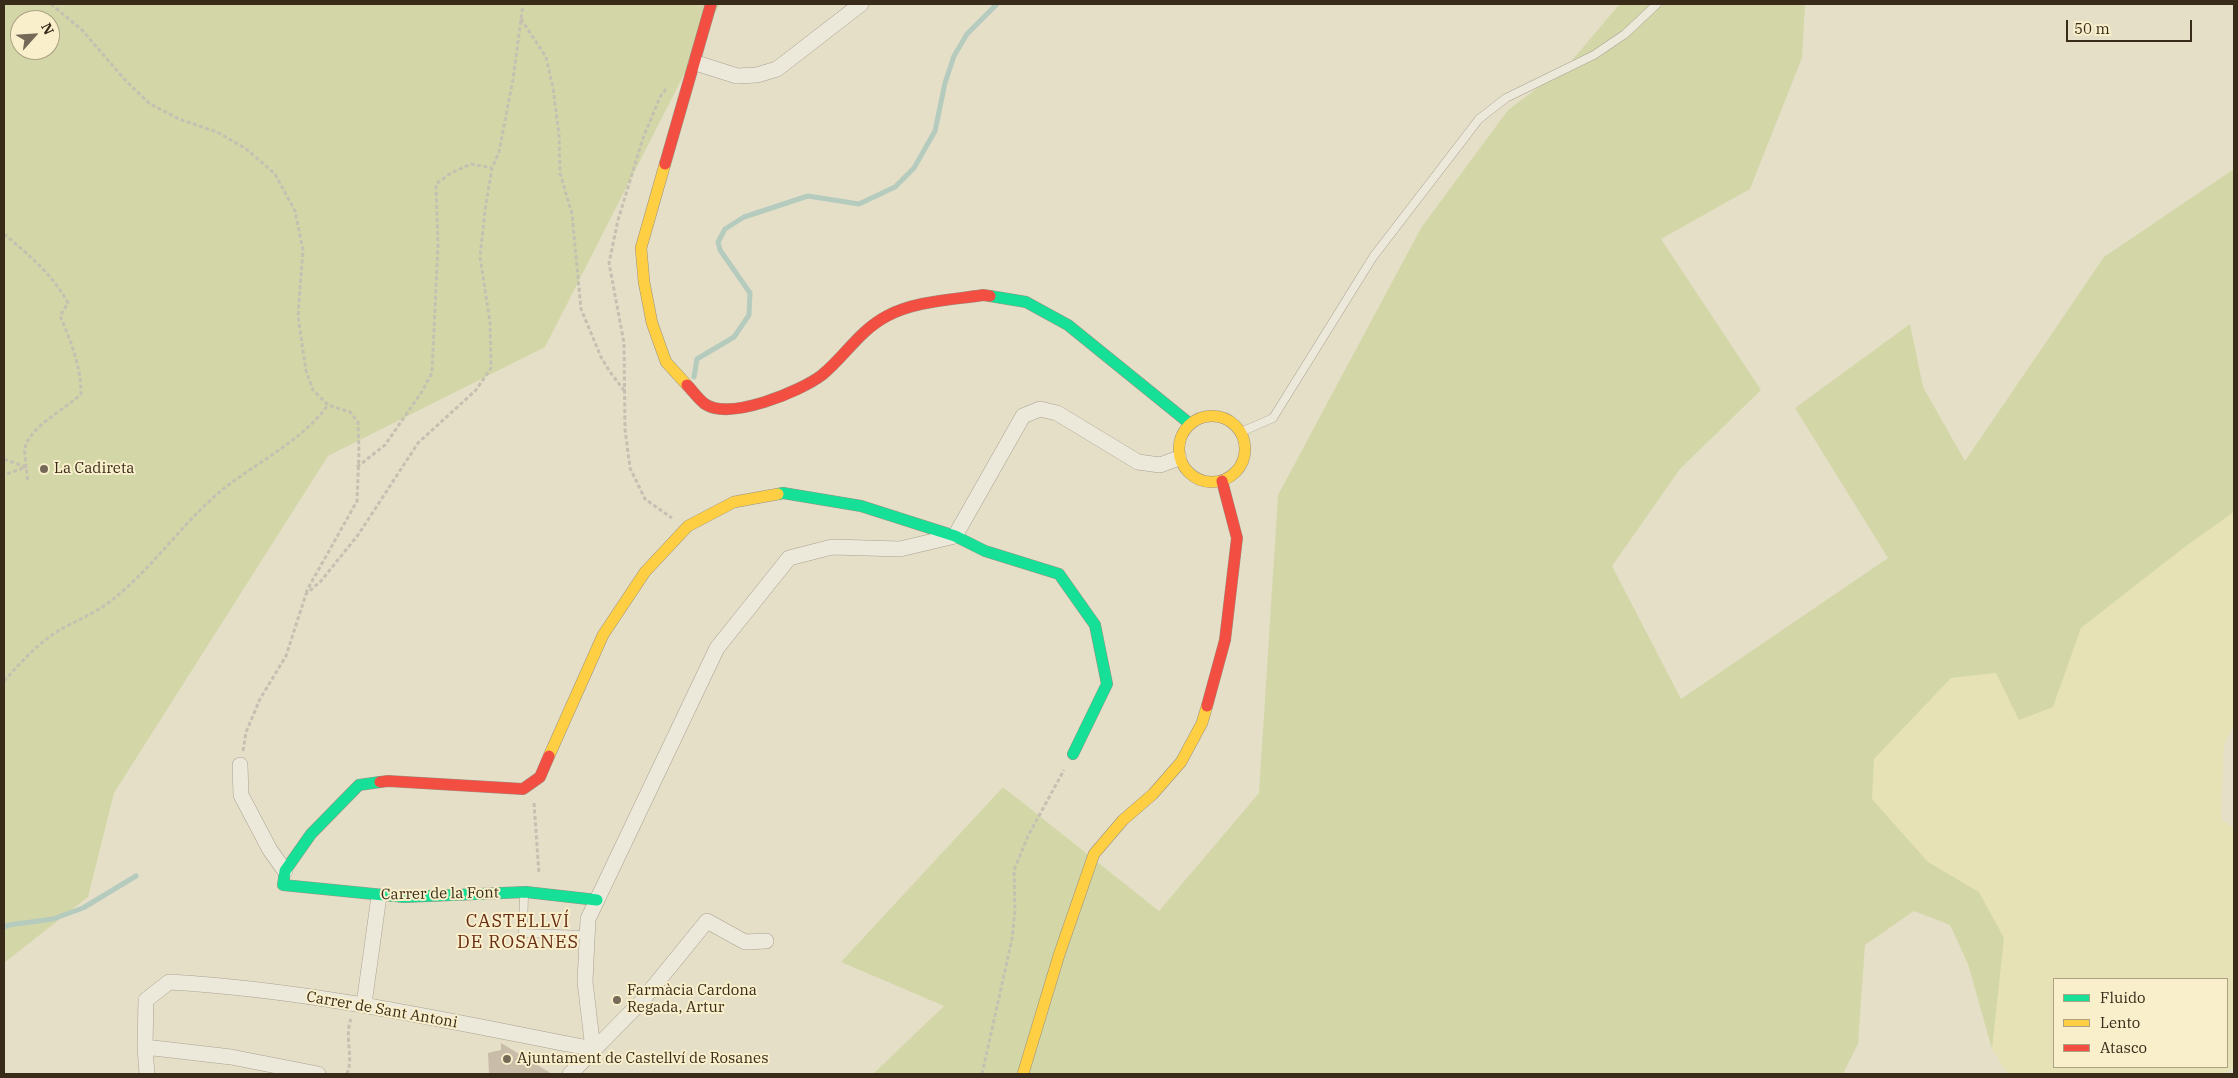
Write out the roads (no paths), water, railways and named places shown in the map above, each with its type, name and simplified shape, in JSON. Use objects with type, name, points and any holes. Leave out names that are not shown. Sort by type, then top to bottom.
[{"type":"street","points":[[711,4],[696,62],[641,248],[644,282],[652,323],[666,362],[706,405],[734,410],[757,405],[791,392],[822,376],[865,331],[886,316],[906,307],[983,295],[1026,302],[1068,326],[1189,423]]},
{"type":"street","points":[[696,62],[737,76],[758,75],[777,70],[861,4]]},
{"type":"street","points":[[593,1049],[585,982],[588,918],[718,648],[790,558],[832,547],[900,549],[955,536],[1023,416],[1040,409],[1057,413],[1138,462],[1160,465],[1179,458]]},
{"type":"street","points":[[1202,416],[1217,416],[1231,421],[1241,432],[1245,447],[1243,462],[1235,474],[1222,481],[1208,483],[1195,479],[1185,470],[1179,458],[1179,439],[1189,423],[1202,416]]},
{"type":"street","points":[[1023,1074],[1059,955],[1094,854],[1123,820],[1153,794],[1181,762],[1202,723],[1225,640],[1237,538],[1222,481]]},
{"type":"street","points":[[284,878],[311,834],[359,786],[388,781],[523,789],[540,777],[604,635],[645,572],[688,526],[734,502],[783,493],[861,506],[955,536],[985,552],[1059,574],[1095,625],[1107,684],[1073,754]]},
{"type":"street","points":[[240,765],[241,795],[284,878]]},
{"type":"street","name":"Carrer de la Font","points":[[284,878],[379,896],[404,897],[524,892],[597,900]]},
{"type":"street","points":[[364,1004],[379,896]]},
{"type":"street","points":[[570,1074],[642,1002],[707,921],[745,942],[766,941]]},
{"type":"street","name":"Carrer de Sant Antoni","points":[[145,1047],[146,1000],[169,982],[206,984],[364,1004],[593,1049]]},
{"type":"street","points":[[147,1074],[145,1047],[231,1057],[318,1074]]},
{"type":"lane","points":[[1241,432],[1273,418],[1373,257],[1479,119],[1506,98],[1594,55],[1625,34],[1658,4]]},
{"type":"lane","points":[[524,892],[523,933],[587,935]]},
{"type":"waterway","points":[[694,377],[697,359],[734,337],[749,315],[750,293],[720,250],[718,242],[725,229],[744,217],[808,196],[859,204],[895,187],[914,168],[935,131],[945,83],[954,56],[967,34],[997,4]]},
{"type":"waterway","points":[[4,927],[53,919],[83,908],[136,876]]},
{"type":"place","name":"La Cadireta","points":[[44,469]]},
{"type":"place","name":"Farmàcia Cardona Regada, Artur","points":[[617,1000]]},
{"type":"place","name":"Ajuntament de Castellví de Rosanes","points":[[507,1059]]},
{"type":"district","name":"CASTELLVÍ DE ROSANES","points":[[518,932]]}]
